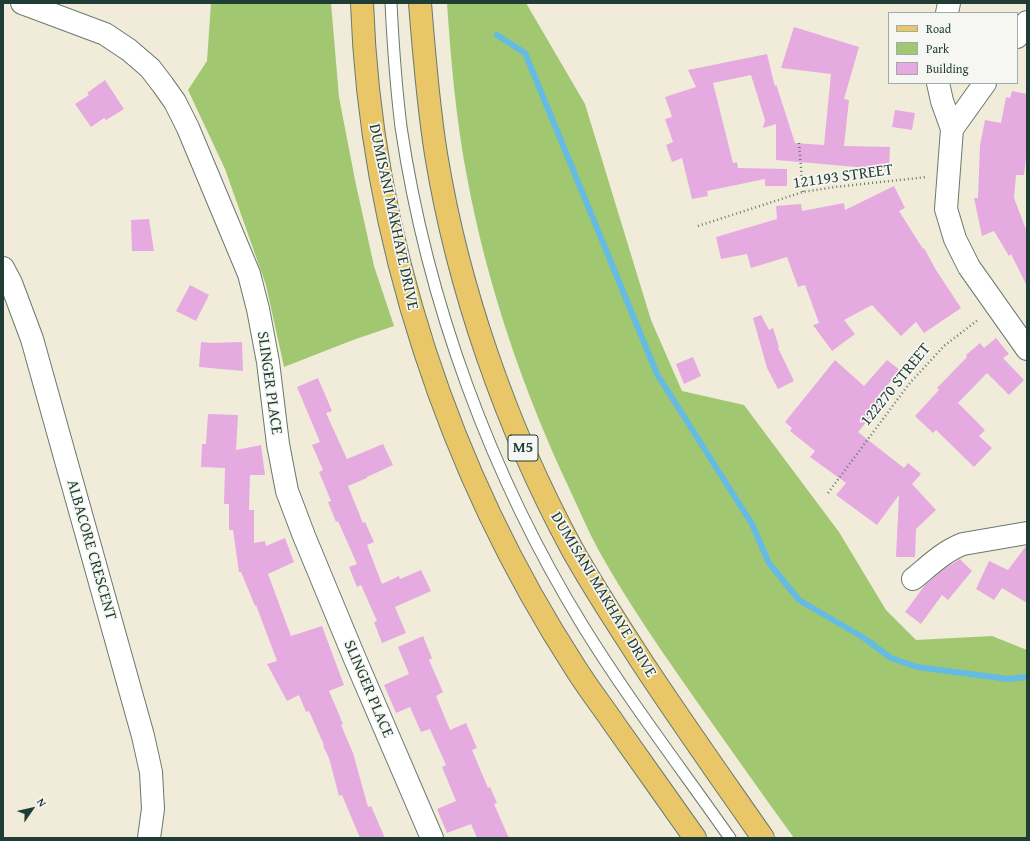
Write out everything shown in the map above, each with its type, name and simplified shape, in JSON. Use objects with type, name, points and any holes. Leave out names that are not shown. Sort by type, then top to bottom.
[{"type":"main road","name":"DUMISANI MAKHAYE DRIVE","points":[[362,3],[373,125],[380,170],[395,243],[409,300],[422,342],[463,453],[487,510],[540,610],[572,662],[695,838]]},
{"type":"main road","name":"DUMISANI MAKHAYE DRIVE","points":[[420,3],[428,102],[444,196],[467,292],[505,404],[546,498],[576,557],[614,620],[672,707],[763,838]]},
{"type":"street","name":"SLINGER PLACE","points":[[22,3],[105,34],[129,50],[150,68],[163,85],[175,102],[188,128],[249,274],[258,309],[268,362],[278,444],[286,491],[355,659],[432,838]]},
{"type":"street","points":[[1018,36],[1027,22]]},
{"type":"street","points":[[938,84],[942,101],[952,129],[946,209],[954,239],[969,267],[1027,349]]},
{"type":"street","points":[[952,129],[985,84]]},
{"type":"street","name":"ALBACORE CRESCENT","points":[[3,268],[11,283],[32,339],[143,736],[151,772],[153,809],[148,838]]},
{"type":"street","points":[[913,579],[954,547],[1027,533]]},
{"type":"lane","points":[[391,3],[394,56],[402,127],[415,202],[442,309],[457,356],[484,430],[525,520],[547,563],[583,626],[730,838]]},
{"type":"path","points":[[799,143],[803,192]]},
{"type":"path","name":"121193 STREET","points":[[698,226],[803,192],[948,175]]},
{"type":"path","name":"122270 STREET","points":[[828,493],[909,384],[928,362],[944,346],[997,305]]},
{"type":"green space","points":[[211,3],[331,3],[339,97],[355,180],[374,266],[394,326],[353,340],[284,367],[266,285],[225,169],[188,90],[207,61]]},
{"type":"green space","points":[[447,3],[526,3],[585,104],[651,320],[682,391],[744,405],[839,532],[886,610],[916,640],[992,636],[1027,650],[1027,838],[794,838],[674,668],[623,591],[591,536],[536,413],[508,336],[485,257],[467,177],[454,90]]},
{"type":"building","points":[[794,27],[859,47],[844,99],[849,100],[844,146],[890,147],[889,170],[868,170],[868,168],[776,160],[776,124],[763,128],[765,120],[751,75],[713,83],[733,163],[737,162],[738,168],[787,169],[787,186],[765,186],[765,179],[707,191],[708,196],[692,199],[682,158],[672,162],[666,145],[673,142],[665,119],[672,117],[665,97],[696,87],[688,70],[767,54],[775,87],[776,84],[795,143],[824,145],[831,74],[781,68]]},
{"type":"building","points":[[105,80],[124,109],[106,120],[104,118],[91,127],[75,104],[89,95],[87,93]]},
{"type":"building","points":[[1012,91],[1027,94],[1027,150],[1024,175],[1016,175],[1014,198],[1027,232],[1027,286],[1011,254],[1009,256],[994,231],[982,236],[974,198],[978,198],[980,145],[985,120],[1001,123],[1006,97],[1010,98]]},
{"type":"building","points":[[895,110],[915,113],[912,130],[892,127]]},
{"type":"building","points":[[894,186],[905,208],[899,211],[961,308],[924,333],[916,322],[901,336],[872,305],[844,320],[855,334],[832,351],[813,325],[819,323],[805,285],[798,287],[787,257],[751,268],[747,254],[721,259],[716,237],[777,219],[776,206],[801,204],[802,211],[844,203],[845,210]]},
{"type":"building","points":[[149,219],[154,251],[132,251],[131,220]]},
{"type":"building","points":[[190,285],[209,295],[196,321],[176,311]]},
{"type":"building","points":[[761,315],[769,330],[773,328],[779,347],[778,348],[794,381],[778,389],[767,368],[753,318]]},
{"type":"building","points":[[996,338],[1009,354],[1003,358],[1024,380],[1009,395],[987,373],[958,403],[985,430],[979,436],[992,448],[974,467],[936,430],[933,433],[915,416],[939,390],[937,388],[967,357],[966,355],[980,343],[984,348]]},
{"type":"building","points":[[201,342],[242,342],[243,371],[199,367]]},
{"type":"building","points":[[693,357],[701,376],[684,384],[676,364]]},
{"type":"building","points":[[835,360],[864,386],[887,360],[900,370],[875,400],[881,404],[858,432],[904,468],[908,463],[921,474],[912,484],[936,510],[916,529],[915,557],[896,557],[899,495],[877,525],[836,495],[846,483],[810,457],[815,451],[790,431],[792,428],[785,422]]},
{"type":"building","points":[[318,378],[332,411],[326,413],[347,459],[383,444],[393,465],[348,486],[363,523],[365,522],[374,542],[367,545],[382,584],[399,576],[400,579],[421,570],[431,591],[395,607],[406,633],[382,643],[374,622],[377,621],[361,585],[357,587],[349,567],[357,564],[338,521],[336,522],[328,502],[331,501],[319,472],[323,470],[312,445],[320,442],[297,387]]},
{"type":"building","points":[[208,414],[238,415],[236,450],[261,445],[265,475],[250,475],[249,510],[254,510],[254,543],[265,541],[266,546],[285,538],[294,562],[268,574],[291,636],[322,626],[344,685],[329,691],[353,753],[368,807],[371,806],[385,838],[360,838],[342,795],[339,796],[329,758],[309,711],[306,712],[299,695],[287,701],[267,664],[277,661],[256,605],[255,606],[241,572],[239,572],[233,530],[229,530],[229,504],[224,504],[225,468],[201,467],[202,444],[206,444]]},
{"type":"building","points":[[1026,546],[1027,603],[1002,588],[994,600],[976,589],[989,561],[1008,570]]},
{"type":"building","points":[[960,559],[972,571],[948,600],[942,595],[921,624],[905,612],[925,585],[944,569]]},
{"type":"building","points":[[423,636],[432,658],[429,660],[443,692],[436,696],[450,730],[466,723],[477,748],[472,750],[488,788],[490,787],[497,803],[494,804],[509,838],[477,838],[471,824],[447,833],[437,809],[456,801],[442,767],[446,765],[430,729],[421,732],[410,707],[396,713],[384,685],[409,674],[398,647]]},
{"type":"waterway","points":[[497,35],[525,53],[657,374],[752,524],[769,563],[799,600],[864,638],[891,658],[917,667],[1008,679],[1027,677]]}]
